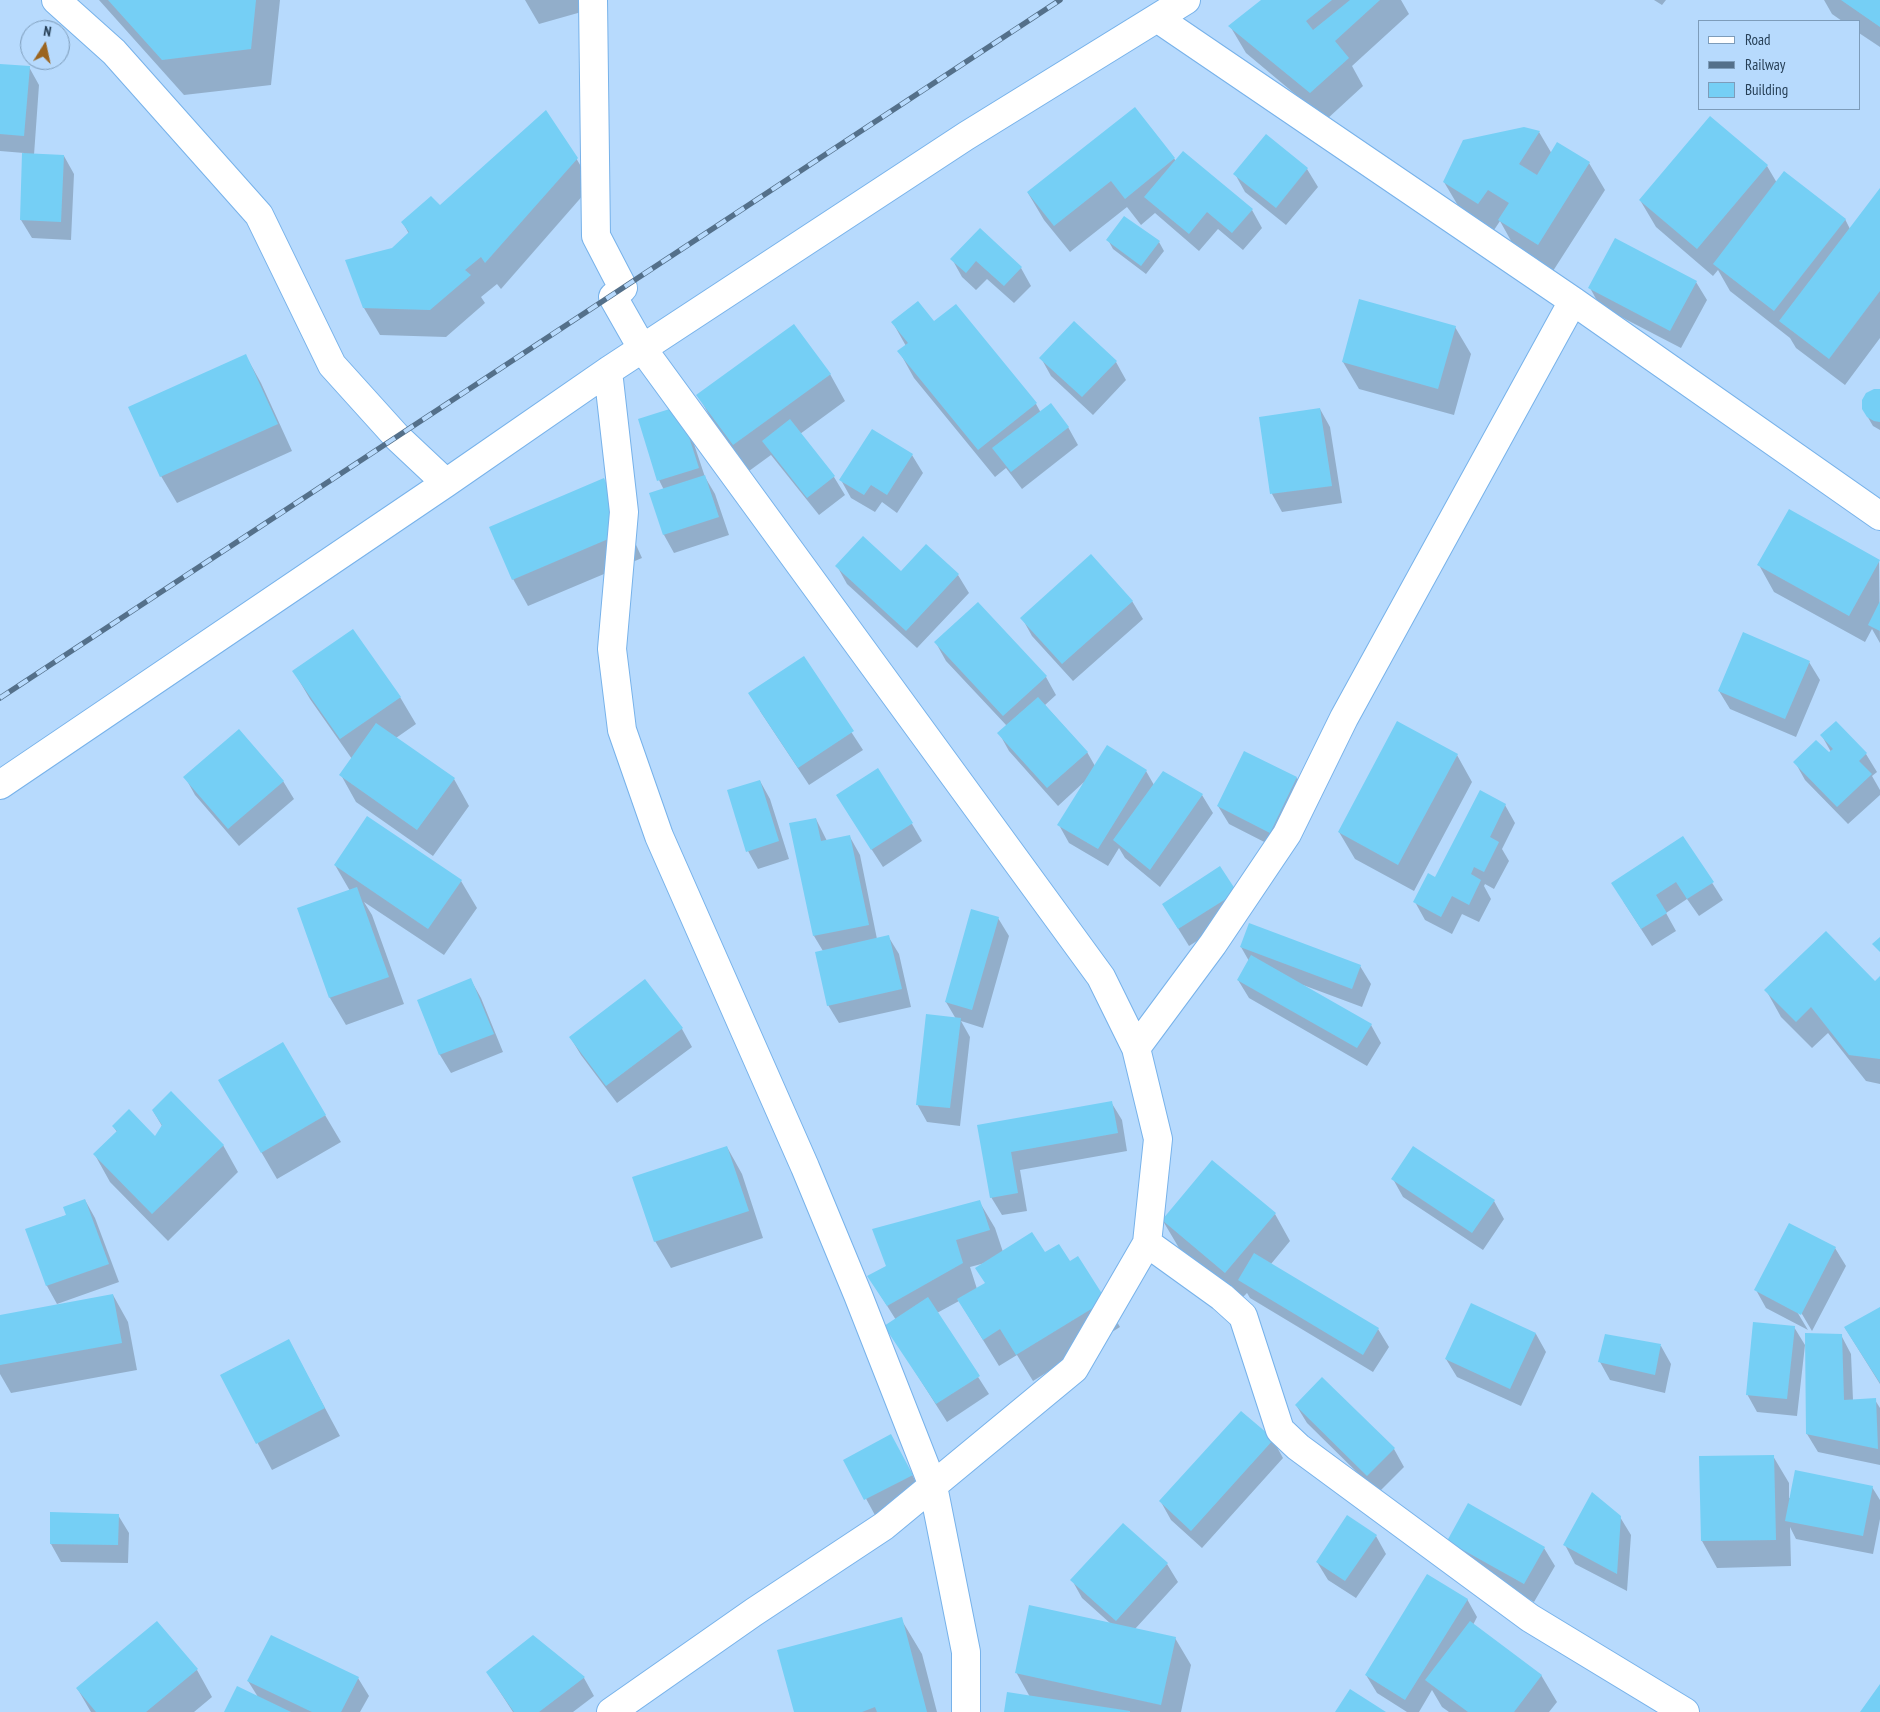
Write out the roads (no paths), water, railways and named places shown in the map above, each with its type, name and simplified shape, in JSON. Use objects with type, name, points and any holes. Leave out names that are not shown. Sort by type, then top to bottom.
[{"type":"street","points":[[56,0],[114,52],[259,215],[332,366],[397,437],[446,483]]},
{"type":"street","points":[[593,0],[596,236],[623,288],[613,298],[642,348],[1101,977],[1136,1048],[1158,1139],[1146,1242],[1074,1370],[884,1526],[754,1612],[611,1712]]},
{"type":"street","points":[[0,785],[642,348],[966,136],[1186,0]]},
{"type":"street","points":[[1157,18],[1573,301],[1880,516]]},
{"type":"street","points":[[1136,1048],[1213,944],[1287,834],[1344,718],[1573,301]]},
{"type":"street","points":[[608,371],[624,512],[612,649],[622,730],[659,836],[805,1167],[858,1295],[933,1486],[966,1652],[966,1712]]},
{"type":"street","points":[[1146,1242],[1222,1297],[1243,1316],[1280,1430],[1298,1447],[1530,1618],[1685,1712]]},
{"type":"railway","points":[[0,698],[1060,0]]}]
